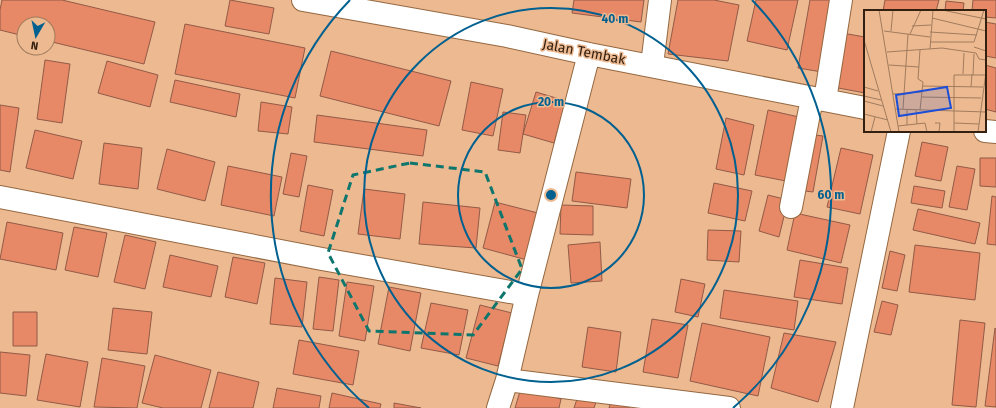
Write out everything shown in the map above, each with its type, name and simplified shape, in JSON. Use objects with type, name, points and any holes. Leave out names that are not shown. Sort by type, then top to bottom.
[{"type":"street","name":"Jalan Tembak","points":[[303,0],[507,36],[589,54],[652,65],[864,108]]},
{"type":"street","points":[[652,65],[660,0]]},
{"type":"street","points":[[791,207],[819,99],[841,0]]},
{"type":"street","points":[[498,408],[507,380],[526,294],[589,54]]},
{"type":"street","points":[[986,131],[996,132]]},
{"type":"street","points":[[842,408],[899,132]]},
{"type":"street","points":[[0,197],[322,259],[526,294]]},
{"type":"street","points":[[507,380],[729,408]]},
{"type":"highlighted area","points":[[410,163],[485,172],[522,269],[473,335],[369,331],[328,253],[353,175]]},
{"type":"building","points":[[2,0],[62,0],[155,22],[144,64],[56,43],[56,16],[16,16],[16,34],[0,30],[0,10]]},
{"type":"building","points":[[230,0],[274,8],[269,34],[225,26]]},
{"type":"building","points":[[574,0],[644,0],[641,22],[572,13]]},
{"type":"building","points":[[678,0],[714,0],[739,5],[728,61],[668,54]]},
{"type":"building","points":[[756,0],[798,0],[787,50],[747,41]]},
{"type":"building","points":[[810,0],[835,0],[822,72],[798,68]]},
{"type":"building","points":[[885,0],[939,0],[936,10],[883,10]]},
{"type":"building","points":[[973,0],[996,0],[996,18],[986,17],[986,10],[972,10]]},
{"type":"building","points":[[946,1],[964,3],[963,10],[945,10]]},
{"type":"building","points":[[986,22],[996,24],[996,58],[986,56]]},
{"type":"building","points":[[185,24],[305,48],[295,98],[175,74]]},
{"type":"building","points":[[842,33],[864,37],[864,93],[833,87]]},
{"type":"building","points":[[331,51],[451,81],[439,126],[320,96]]},
{"type":"building","points":[[45,60],[70,64],[62,123],[37,119]]},
{"type":"building","points":[[107,61],[158,75],[150,107],[98,93]]},
{"type":"building","points":[[986,65],[996,68],[996,112],[986,109]]},
{"type":"building","points":[[175,80],[240,94],[236,117],[170,102]]},
{"type":"building","points":[[471,82],[503,89],[493,136],[462,130]]},
{"type":"building","points":[[536,92],[566,101],[554,143],[523,134]]},
{"type":"building","points":[[261,102],[292,107],[288,134],[258,131]]},
{"type":"building","points":[[0,105],[19,108],[10,172],[0,170]]},
{"type":"building","points":[[768,110],[799,117],[786,181],[755,175]]},
{"type":"building","points":[[503,112],[526,115],[520,153],[498,150]]},
{"type":"building","points":[[317,115],[427,130],[423,156],[314,142]]},
{"type":"building","points":[[726,118],[754,125],[744,175],[716,169]]},
{"type":"building","points":[[35,130],[82,141],[73,179],[26,168]]},
{"type":"building","points":[[807,134],[823,136],[813,192],[797,190]]},
{"type":"building","points":[[922,142],[948,147],[941,181],[915,176]]},
{"type":"building","points":[[104,143],[142,148],[138,189],[99,184]]},
{"type":"building","points":[[841,148],[873,155],[860,214],[827,207]]},
{"type":"building","points":[[167,149],[215,162],[205,201],[157,189]]},
{"type":"building","points":[[291,153],[307,156],[299,197],[283,194]]},
{"type":"building","points":[[980,158],[996,158],[996,187],[980,186]]},
{"type":"building","points":[[228,166],[282,177],[274,216],[221,205]]},
{"type":"building","points":[[957,166],[975,169],[967,210],[949,207]]},
{"type":"building","points":[[576,172],[631,179],[627,208],[572,201]]},
{"type":"building","points":[[714,183],[752,191],[745,221],[708,213]]},
{"type":"building","points":[[308,185],[333,190],[324,236],[300,231]]},
{"type":"building","points":[[914,186],[945,191],[942,208],[911,203]]},
{"type":"building","points":[[364,189],[405,194],[400,239],[358,234]]},
{"type":"building","points":[[768,195],[788,200],[779,237],[759,231]]},
{"type":"building","points":[[992,196],[996,197],[996,245],[987,244]]},
{"type":"building","points":[[423,202],[480,208],[476,248],[419,244]]},
{"type":"building","points":[[495,202],[538,213],[527,260],[483,248]]},
{"type":"building","points":[[561,205],[593,206],[593,235],[560,234]]},
{"type":"building","points":[[918,209],[980,223],[975,244],[913,230]]},
{"type":"building","points":[[795,213],[850,225],[841,263],[787,250]]},
{"type":"building","points":[[7,222],[63,233],[56,270],[0,259]]},
{"type":"building","points":[[74,227],[107,233],[98,277],[65,270]]},
{"type":"building","points":[[708,230],[741,231],[739,262],[707,260]]},
{"type":"building","points":[[125,235],[156,242],[145,289],[114,282]]},
{"type":"building","points":[[600,242],[602,281],[571,283],[568,245]]},
{"type":"building","points":[[915,245],[980,253],[975,300],[909,292]]},
{"type":"building","points":[[890,251],[905,255],[897,291],[882,288]]},
{"type":"building","points":[[170,255],[218,266],[211,297],[163,287]]},
{"type":"building","points":[[233,257],[265,263],[257,304],[225,297]]},
{"type":"building","points":[[800,260],[848,268],[842,304],[794,297]]},
{"type":"building","points":[[319,277],[339,280],[333,331],[313,329]]},
{"type":"building","points":[[275,278],[307,282],[302,327],[270,324]]},
{"type":"building","points":[[681,279],[705,284],[698,317],[675,312]]},
{"type":"building","points":[[347,282],[374,286],[365,341],[339,336]]},
{"type":"building","points":[[389,287],[421,293],[410,351],[378,344]]},
{"type":"building","points":[[724,290],[798,301],[794,330],[720,318]]},
{"type":"building","points":[[882,301],[898,305],[891,335],[874,332]]},
{"type":"building","points":[[431,303],[468,310],[459,355],[421,348]]},
{"type":"building","points":[[480,305],[512,313],[498,366],[466,358]]},
{"type":"building","points":[[113,308],[152,312],[147,354],[108,350]]},
{"type":"building","points":[[13,312],[37,312],[37,346],[13,346]]},
{"type":"building","points":[[652,319],[688,325],[678,378],[643,372]]},
{"type":"building","points":[[960,320],[985,323],[976,407],[952,405]]},
{"type":"building","points":[[702,323],[770,337],[758,396],[690,381]]},
{"type":"building","points":[[588,327],[621,332],[616,372],[582,367]]},
{"type":"building","points":[[995,328],[996,329],[996,407],[985,406]]},
{"type":"building","points":[[784,333],[836,342],[818,402],[771,388]]},
{"type":"building","points":[[299,340],[359,351],[353,385],[293,374]]},
{"type":"building","points":[[0,352],[30,355],[26,396],[0,393]]},
{"type":"building","points":[[46,354],[88,362],[80,407],[37,400]]},
{"type":"building","points":[[155,355],[211,370],[201,408],[163,408],[142,403]]},
{"type":"building","points":[[102,358],[145,366],[137,408],[94,407]]},
{"type":"building","points":[[218,372],[259,382],[253,408],[209,408]]},
{"type":"building","points":[[277,388],[321,396],[319,408],[273,408]]},
{"type":"building","points":[[521,388],[561,399],[559,408],[515,408]]},
{"type":"building","points":[[332,393],[381,404],[380,408],[329,408]]},
{"type":"building","points":[[613,394],[631,400],[629,408],[609,408]]},
{"type":"building","points":[[578,396],[596,402],[594,408],[574,408]]},
{"type":"building","points":[[394,403],[421,408],[394,408]]}]
